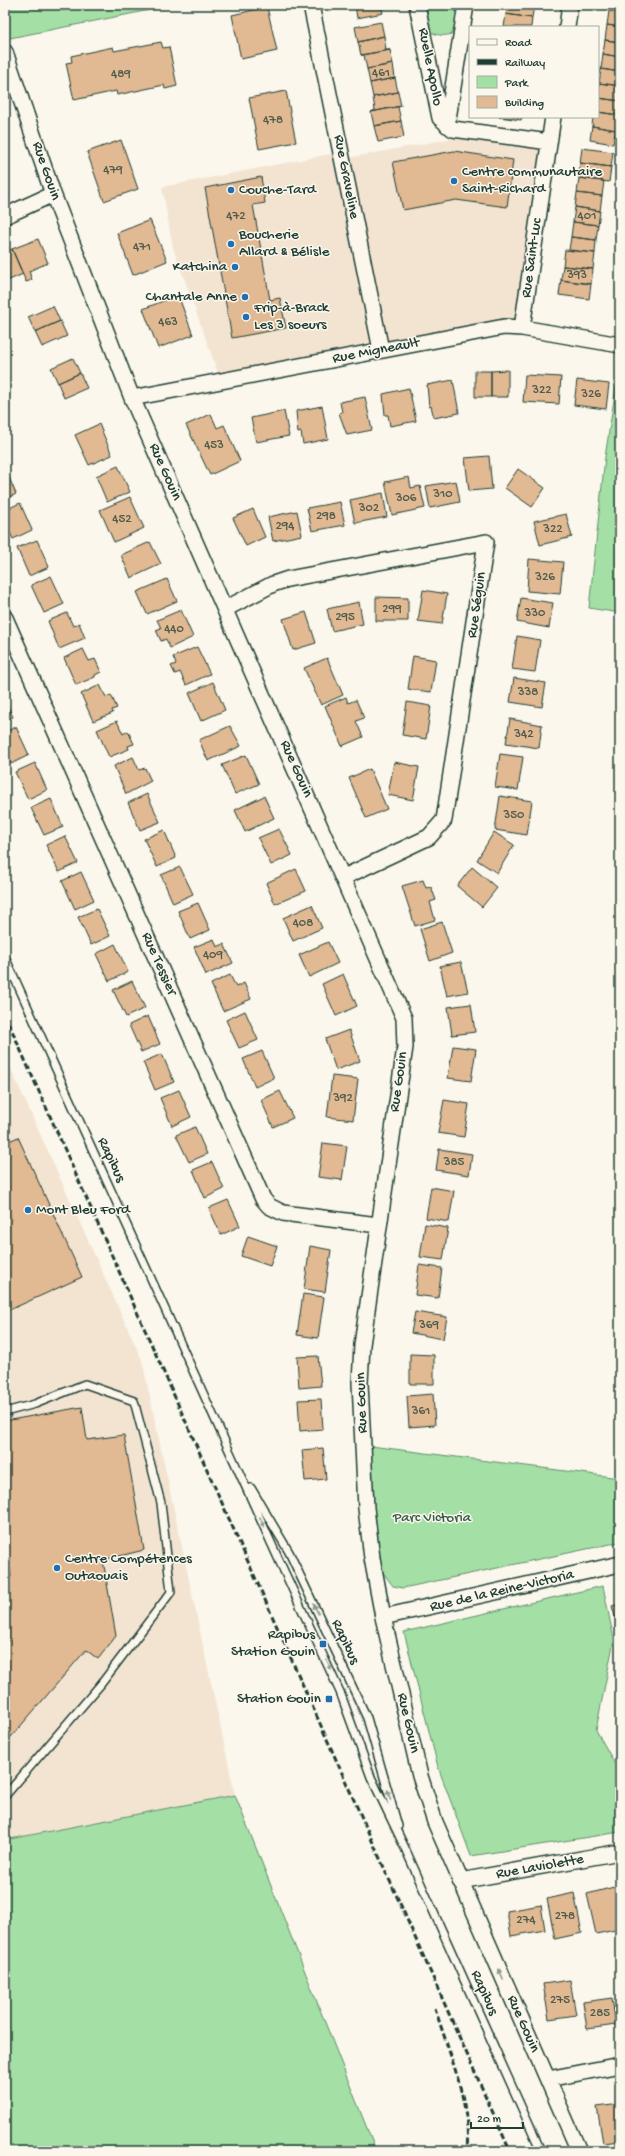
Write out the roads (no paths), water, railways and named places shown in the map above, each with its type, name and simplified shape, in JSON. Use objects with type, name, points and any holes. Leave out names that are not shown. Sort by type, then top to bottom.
[{"type":"street","name":"Rue Graveline","points":[[311,5],[381,350]]},
{"type":"street","name":"Ruelle Apollo","points":[[418,5],[440,118],[447,126],[460,130],[549,142]]},
{"type":"street","name":"Ruelle Apollo","points":[[447,126],[466,5]]},
{"type":"street","points":[[567,26],[570,5]]},
{"type":"street","name":"Rue Gouin","points":[[5,52],[54,194],[132,398],[400,1004],[405,1025],[405,1048],[378,1225],[362,1345],[360,1384],[366,1508],[372,1558],[383,1617],[427,1800],[434,1822],[579,2151]]},
{"type":"street","name":"Rue Saint-Luc","points":[[522,328],[553,118]]},
{"type":"street","points":[[5,216],[54,194]]},
{"type":"street","name":"Rue Migneault","points":[[132,398],[504,327],[522,328],[620,345]]},
{"type":"street","name":"Rue Séguin","points":[[225,610],[273,584],[288,579],[486,542],[444,820],[429,837],[344,877]]},
{"type":"street","name":"Rue Tessier","points":[[5,618],[264,1199],[269,1206],[283,1213],[378,1225]]},
{"type":"street","name":"Rue de la Reine-Victoria","points":[[383,1617],[620,1564]]},
{"type":"street","name":"Rue Laviolette","points":[[460,1881],[620,1852]]},
{"type":"street","points":[[548,2079],[620,2066]]},
{"type":"lane","name":"Rapibus","points":[[5,957],[80,1126],[235,1461],[278,1558],[323,1651],[340,1692],[371,1777],[404,1846],[541,2151]]},
{"type":"lane","points":[[5,1412],[35,1404],[85,1384],[134,1401],[161,1503],[171,1592],[101,1684],[5,1796]]},
{"type":"lane","name":"Rapibus","points":[[235,1461],[289,1552],[367,1718],[404,1846]]},
{"type":"railway","points":[[5,1015],[510,2151]]},
{"type":"railway","points":[[435,2008],[458,2078],[466,2114],[467,2151]]},
{"type":"place","name":"Centre communautaire Saint-Richard","points":[[454,181]]},
{"type":"place","name":"Couche-Tard","points":[[231,190]]},
{"type":"place","name":"Boucherie Allard & Bélisle","points":[[231,244]]},
{"type":"place","name":"Katchina","points":[[235,267]]},
{"type":"place","name":"Chantale Anne","points":[[245,297]]},
{"type":"place","name":"Frip-à-Brack Les 3 soeurs","points":[[246,317]]},
{"type":"place","name":"Mont Bleu Ford","points":[[28,1210]]},
{"type":"place","name":"Centre Compétences Outaouais","points":[[57,1568]]},
{"type":"place","name":"Rapibus Station Gouin","points":[[323,1644]]},
{"type":"place","name":"Station Gouin","points":[[329,1699]]},
{"type":"park label","name":"Parc Victoria","points":[[432,1518]]}]
